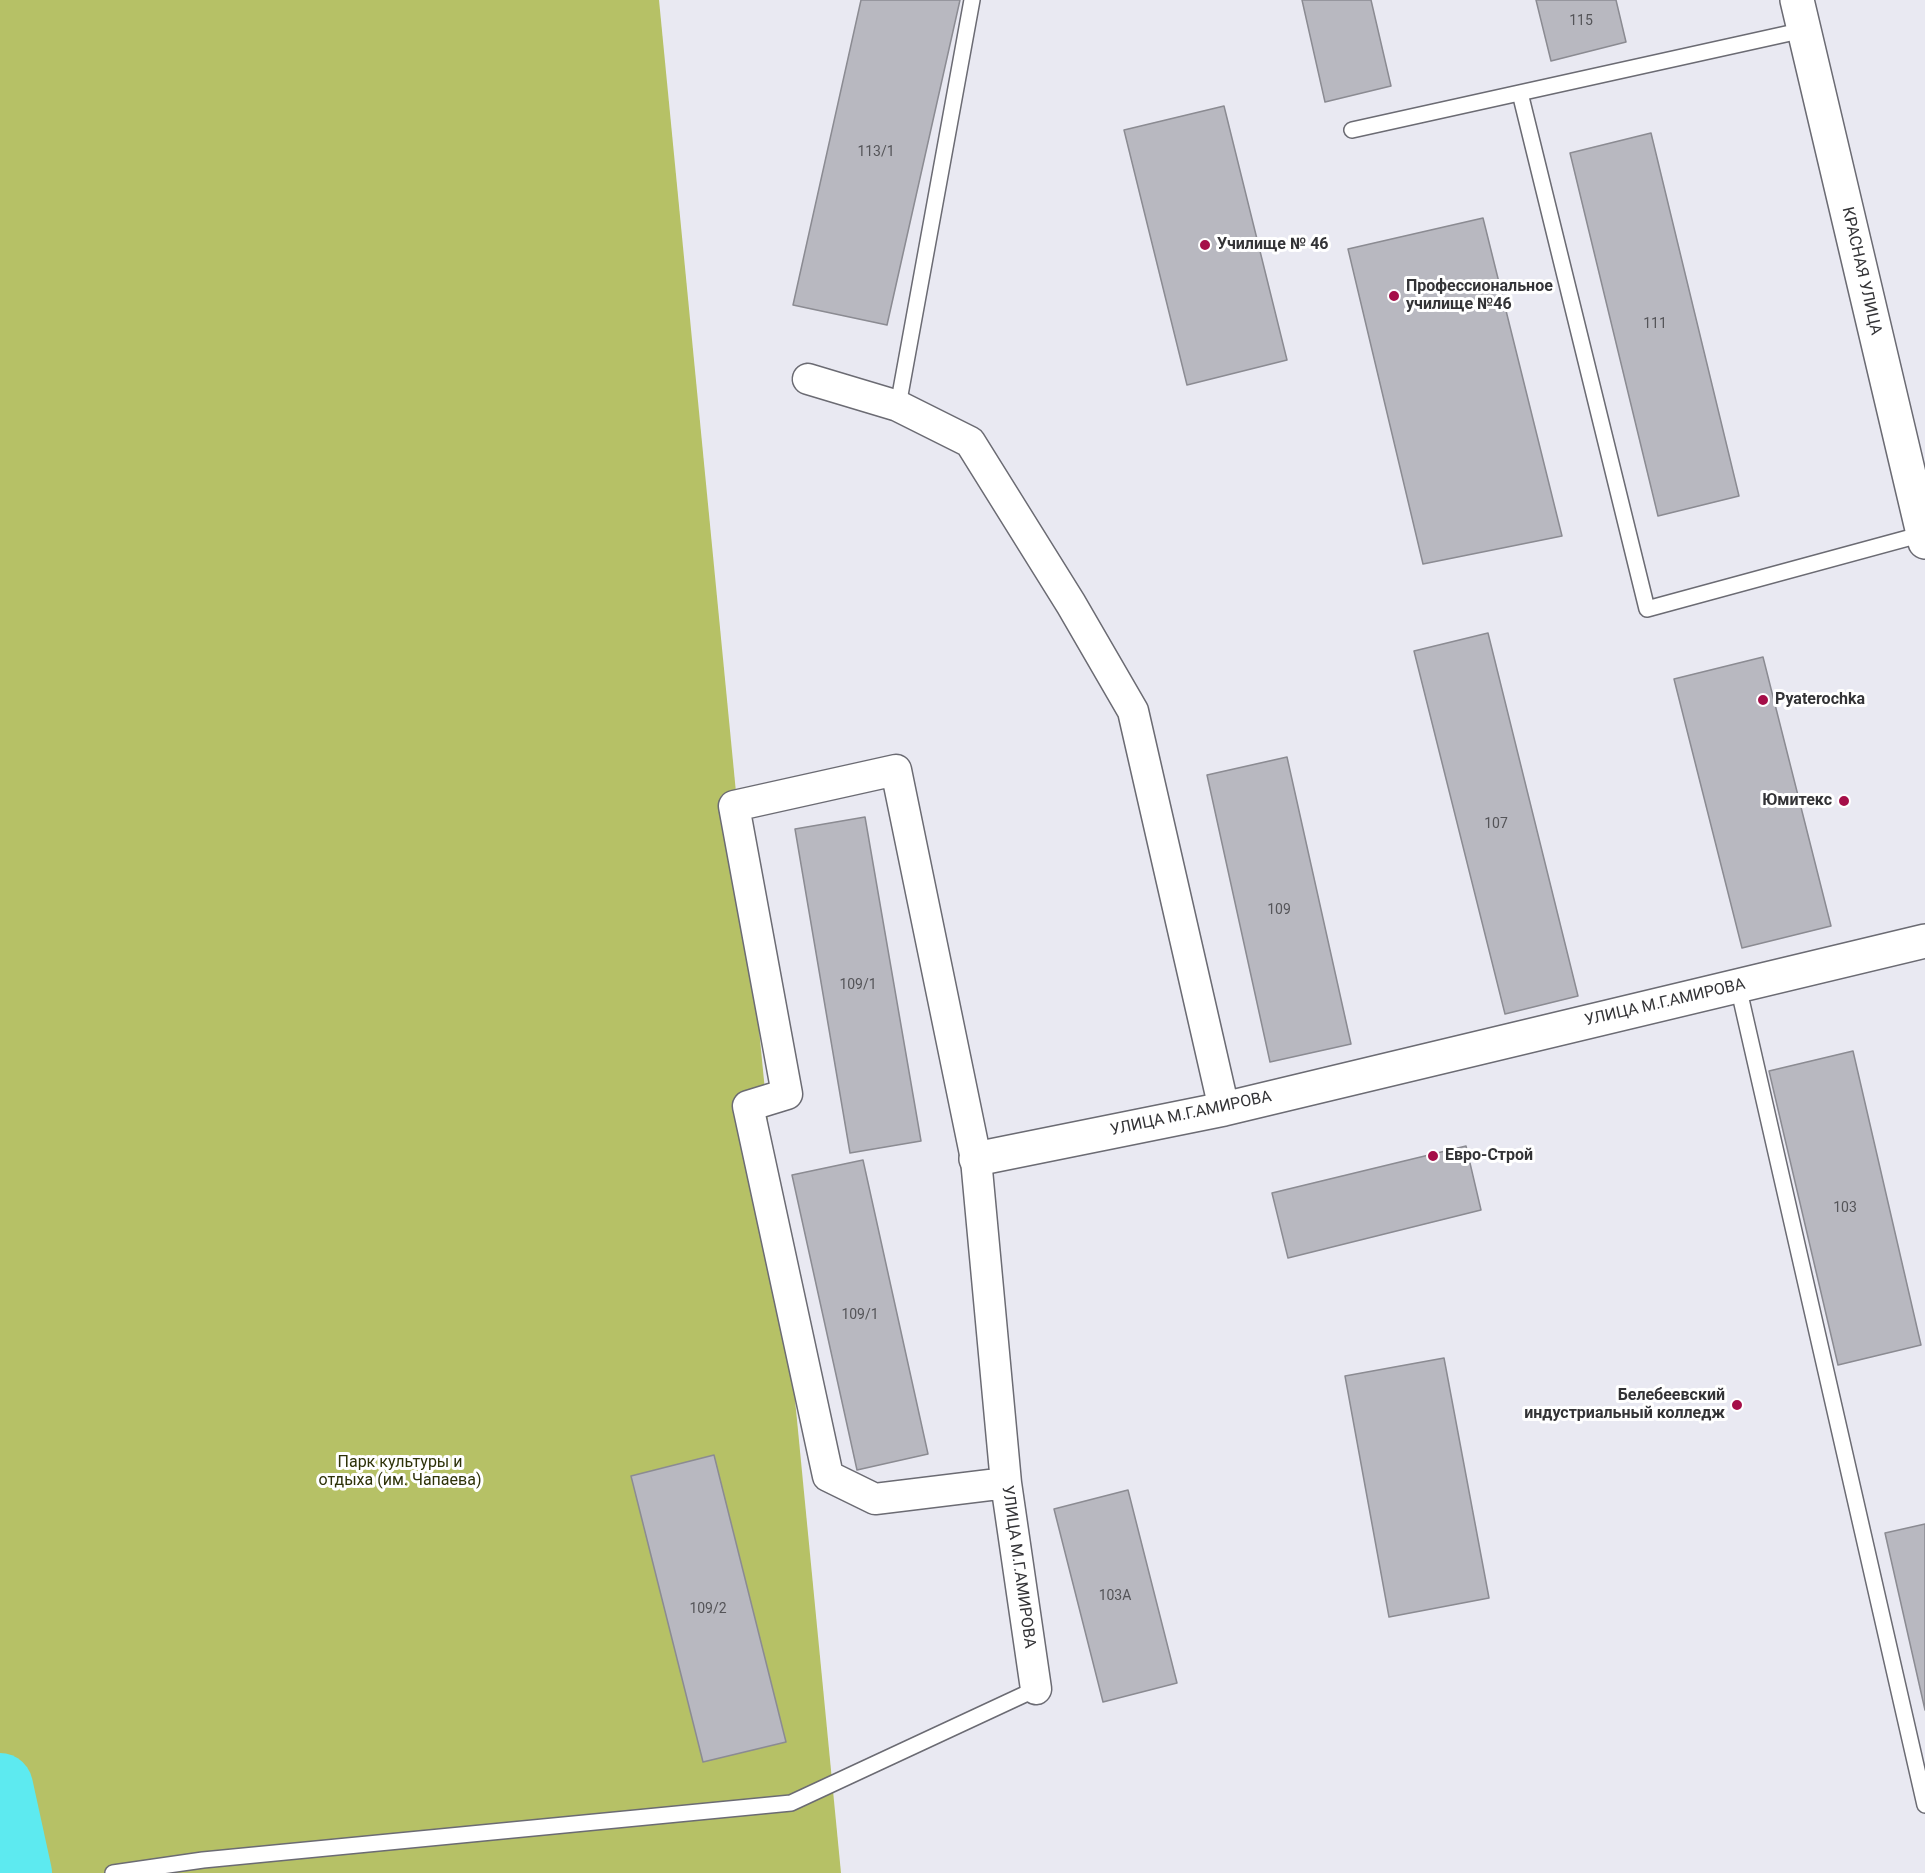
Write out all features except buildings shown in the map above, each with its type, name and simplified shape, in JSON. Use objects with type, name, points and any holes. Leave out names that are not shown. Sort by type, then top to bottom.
[{"type":"street","name":"КРАСНАЯ УЛИЦА","points":[[1801,15],[1924,538]]},
{"type":"street","points":[[808,379],[898,406],[970,442],[1071,604],[1133,711],[1224,1109]]},
{"type":"street","points":[[976,1159],[896,770],[734,806],[787,1094],[748,1106],[828,1476],[875,1499],[1006,1483]]},
{"type":"street","name":"УЛИЦА М.Г.АМИРОВА","points":[[1036,1689],[1006,1483],[976,1159],[1224,1109],[1925,941]]},
{"type":"lane","points":[[898,406],[972,0]]},
{"type":"lane","points":[[1352,130],[1520,93],[1801,15]]},
{"type":"lane","points":[[1520,93],[1647,609],[1924,538]]},
{"type":"lane","points":[[1738,986],[1925,1805]]},
{"type":"lane","points":[[113,1873],[203,1860],[791,1803],[1036,1689]]},
{"type":"green space","name":"Парк культуры и отдыха (им. Чапаева)","points":[[0,0],[659,0],[841,1873],[0,1873]]},
{"type":"waterway","points":[[0,1786],[19,1873]]},
{"type":"place","name":"Училище № 46","points":[[1205,245]]},
{"type":"place","name":"Профессиональное училище №46","points":[[1394,296]]},
{"type":"place","name":"Pyaterochka","points":[[1763,700]]},
{"type":"place","name":"Юмитекс","points":[[1844,801]]},
{"type":"place","name":"Евро-Строй","points":[[1433,1156]]},
{"type":"place","name":"Белебеевский индустриальный колледж","points":[[1737,1405]]}]
